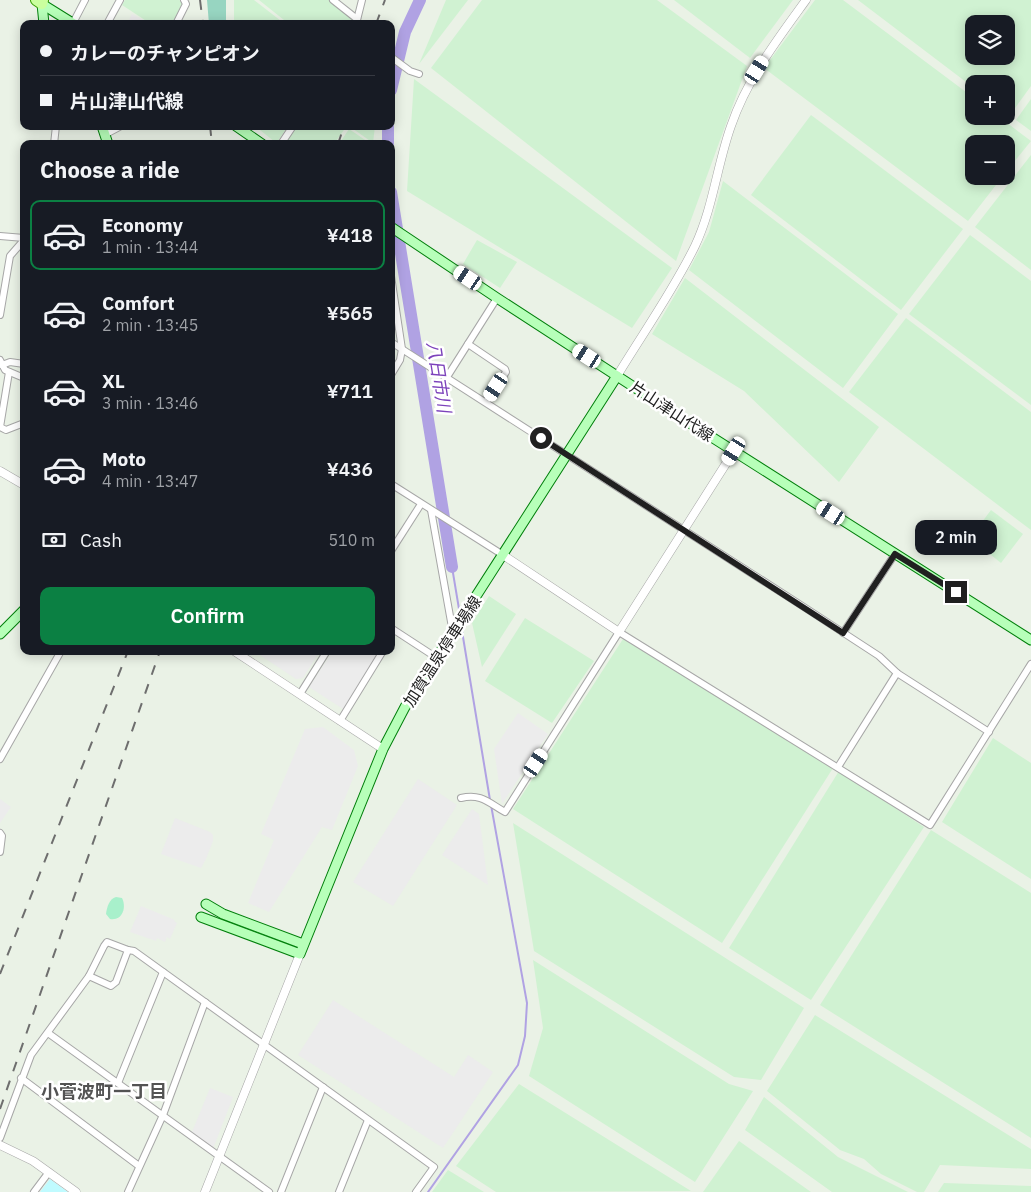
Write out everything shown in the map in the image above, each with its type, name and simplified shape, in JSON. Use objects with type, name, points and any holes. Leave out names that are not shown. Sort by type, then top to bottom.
[{"type":"main road","points":[[40,1],[69,20]]},
{"type":"main road","points":[[40,1],[43,20]]},
{"type":"main road","points":[[242,130],[256,140]]},
{"type":"main road","name":"片山津山代線","points":[[395,230],[617,376],[1031,640]]},
{"type":"main road","name":"加賀温泉停車場線","points":[[300,954],[383,749],[405,707],[617,376]]},
{"type":"main road","points":[[0,634],[20,614]]},
{"type":"main road","points":[[206,904],[223,914],[303,944]]},
{"type":"main road","points":[[201,917],[300,954]]},
{"type":"street","points":[[75,20],[85,0]]},
{"type":"street","points":[[109,20],[120,0]]},
{"type":"street","points":[[178,20],[186,4],[184,0]]},
{"type":"street","points":[[333,0],[356,20]]},
{"type":"street","points":[[357,20],[362,0]]},
{"type":"street","points":[[617,376],[696,245],[731,126],[743,97],[770,50],[806,0]]},
{"type":"street","points":[[395,60],[410,71],[419,74]]},
{"type":"street","points":[[0,236],[20,238]]},
{"type":"street","points":[[0,315],[10,256],[20,244]]},
{"type":"street","points":[[447,377],[497,298]]},
{"type":"street","points":[[395,299],[404,350],[395,369]]},
{"type":"street","points":[[395,344],[879,656],[897,673],[989,732]]},
{"type":"street","points":[[468,344],[506,370],[486,402]]},
{"type":"street","points":[[1,362],[20,363]]},
{"type":"street","points":[[1,362],[9,372],[20,376]]},
{"type":"street","points":[[9,372],[0,428],[6,430],[20,424]]},
{"type":"street","points":[[461,798],[473,795],[483,798],[505,812],[734,451]]},
{"type":"street","points":[[0,471],[20,483]]},
{"type":"street","points":[[395,487],[619,632],[930,825],[1031,664]]},
{"type":"street","points":[[395,546],[421,504]]},
{"type":"street","points":[[433,511],[454,631]]},
{"type":"street","points":[[843,633],[895,554]]},
{"type":"street","points":[[395,631],[437,658]]},
{"type":"street","points":[[0,759],[59,655]]},
{"type":"street","points":[[240,655],[383,749]]},
{"type":"street","points":[[300,694],[324,655]]},
{"type":"street","points":[[340,721],[381,655]]},
{"type":"street","points":[[838,767],[897,673]]},
{"type":"street","points":[[0,833],[2,836],[0,852]]},
{"type":"street","points":[[0,1138],[31,1055],[89,976],[107,942],[134,951],[434,1167],[416,1192]]},
{"type":"street","points":[[89,976],[111,986],[116,982],[128,950]]},
{"type":"street","points":[[205,1192],[300,954]]},
{"type":"street","points":[[118,1084],[163,972]]},
{"type":"street","points":[[128,1192],[162,1115],[205,1002]]},
{"type":"street","points":[[48,1032],[269,1192]]},
{"type":"street","points":[[21,1078],[139,1166]]},
{"type":"street","points":[[282,1192],[323,1087]]},
{"type":"street","points":[[339,1192],[368,1120]]},
{"type":"street","points":[[0,1145],[22,1155],[76,1192]]},
{"type":"street","points":[[34,1192],[49,1172]]},
{"type":"green space","points":[[125,0],[179,0],[184,5],[176,20],[145,20],[122,5]]},
{"type":"green space","points":[[207,0],[226,0],[226,20],[209,20]]},
{"type":"green space","points":[[234,0],[254,0],[280,20],[234,20]]},
{"type":"green space","points":[[259,0],[329,0],[352,20],[284,20]]},
{"type":"green space","points":[[446,0],[468,0],[419,64]]},
{"type":"green space","points":[[482,0],[657,0],[747,66],[676,261],[431,68]]},
{"type":"green space","points":[[674,0],[793,0],[750,58]]},
{"type":"green space","points":[[815,0],[843,0],[965,91],[965,125],[1010,125],[1031,141],[1015,161],[1015,135],[965,135],[965,185],[996,185],[968,221],[764,68]]},
{"type":"green space","points":[[858,0],[1031,0],[1031,86],[1015,108],[1015,75],[965,75],[965,81]]},
{"type":"green space","points":[[414,79],[672,268],[632,328],[407,191]]},
{"type":"green space","points":[[1031,99],[1031,131],[1016,120]]},
{"type":"green space","points":[[811,115],[963,229],[901,310],[751,195]]},
{"type":"green space","points":[[260,130],[285,130],[279,140],[272,140]]},
{"type":"green space","points":[[294,130],[344,130],[337,140],[287,140]]},
{"type":"green space","points":[[348,130],[350,130],[365,140],[342,140]]},
{"type":"green space","points":[[355,130],[375,130],[373,140],[369,140]]},
{"type":"green space","points":[[1031,155],[1031,270],[975,227],[1008,185],[1015,185],[1015,176]]},
{"type":"green space","points":[[723,181],[898,314],[843,388],[689,270],[709,232]]},
{"type":"green space","points":[[970,235],[1031,281],[1031,405],[909,314]]},
{"type":"green space","points":[[477,240],[517,262],[500,288],[463,264]]},
{"type":"green space","points":[[685,278],[879,427],[839,482],[744,391],[652,334]]},
{"type":"green space","points":[[906,318],[1031,412],[1031,530],[849,392]]},
{"type":"green space","points":[[991,510],[1023,534],[1001,563],[970,538]]},
{"type":"green space","points":[[489,596],[516,614],[482,667],[472,623]]},
{"type":"green space","points":[[525,618],[594,661],[552,723],[485,681]]},
{"type":"green space","points":[[623,639],[833,768],[722,943],[513,809]]},
{"type":"green space","points":[[993,738],[1031,763],[1031,879],[942,822]]},
{"type":"green space","points":[[839,771],[924,827],[811,1000],[729,948]]},
{"type":"green space","points":[[513,823],[804,1008],[761,1080],[734,1077],[534,951]]},
{"type":"green space","points":[[931,830],[1031,893],[1031,1138],[820,1005]]},
{"type":"green space","points":[[116,897],[122,898],[124,910],[118,918],[110,919],[106,914],[107,909],[110,901]]},
{"type":"green space","points":[[533,960],[729,1084],[753,1091],[695,1182],[529,1076],[543,1028]]},
{"type":"green space","points":[[815,1015],[1031,1149],[1031,1169],[940,1165],[924,1192],[917,1192],[881,1174],[864,1159],[840,1150],[767,1091]]},
{"type":"green space","points":[[519,1084],[691,1191],[496,1192],[456,1166]]},
{"type":"green space","points":[[764,1097],[838,1157],[908,1192],[832,1192],[745,1130]]},
{"type":"green space","points":[[739,1141],[811,1192],[703,1192]]},
{"type":"green space","points":[[448,1170],[484,1192],[432,1192]]},
{"type":"green space","points":[[944,1183],[1031,1186],[1031,1192],[938,1192]]},
{"type":"shaded area","points":[[132,14],[143,20],[129,20]]},
{"type":"shaded area","points":[[260,655],[317,655],[303,678],[296,679]]},
{"type":"shaded area","points":[[330,655],[377,655],[343,709],[309,687]]},
{"type":"shaded area","points":[[518,713],[548,734],[502,804],[494,749]]},
{"type":"shaded area","points":[[323,727],[354,750],[358,766],[332,830],[322,827],[269,912],[248,903],[274,840],[261,834],[305,729]]},
{"type":"shaded area","points":[[418,779],[457,805],[393,906],[353,882]]},
{"type":"shaded area","points":[[0,799],[11,807],[0,823]]},
{"type":"shaded area","points":[[472,809],[479,814],[488,885],[442,855]]},
{"type":"shaded area","points":[[175,818],[210,832],[213,835],[213,841],[201,868],[161,854]]},
{"type":"shaded area","points":[[141,906],[175,920],[177,923],[170,939],[167,937],[165,942],[157,938],[156,941],[130,932]]},
{"type":"shaded area","points":[[333,1000],[454,1077],[468,1055],[493,1072],[443,1148],[298,1055]]},
{"type":"shaded area","points":[[210,1088],[233,1097],[213,1149],[192,1132]]},
{"type":"shaded area","points":[[50,1179],[68,1192],[40,1192]]},
{"type":"waterway","name":"八日市川","points":[[395,73],[405,32],[420,0]]},
{"type":"waterway","name":"八日市川","points":[[388,130],[388,140]]},
{"type":"waterway","name":"八日市川","points":[[395,217],[452,567]]},
{"type":"waterway","points":[[452,567],[460,615]]},
{"type":"waterway","points":[[461,625],[490,800]]},
{"type":"waterway","points":[[428,1192],[518,1065],[525,1036],[527,1003],[491,805]]},
{"type":"railway","points":[[200,0],[202,20]]},
{"type":"railway","points":[[378,20],[385,0]]},
{"type":"railway","points":[[210,130],[212,140]]},
{"type":"railway","points":[[339,140],[343,130]]},
{"type":"railway","points":[[0,974],[126,655]]},
{"type":"railway","points":[[0,1109],[159,655]]},
{"type":"district","name":"小菅波町一丁目","points":[[104,1091]]},
{"type":"route","points":[[541,438],[843,633],[895,554],[956,592]]}]
